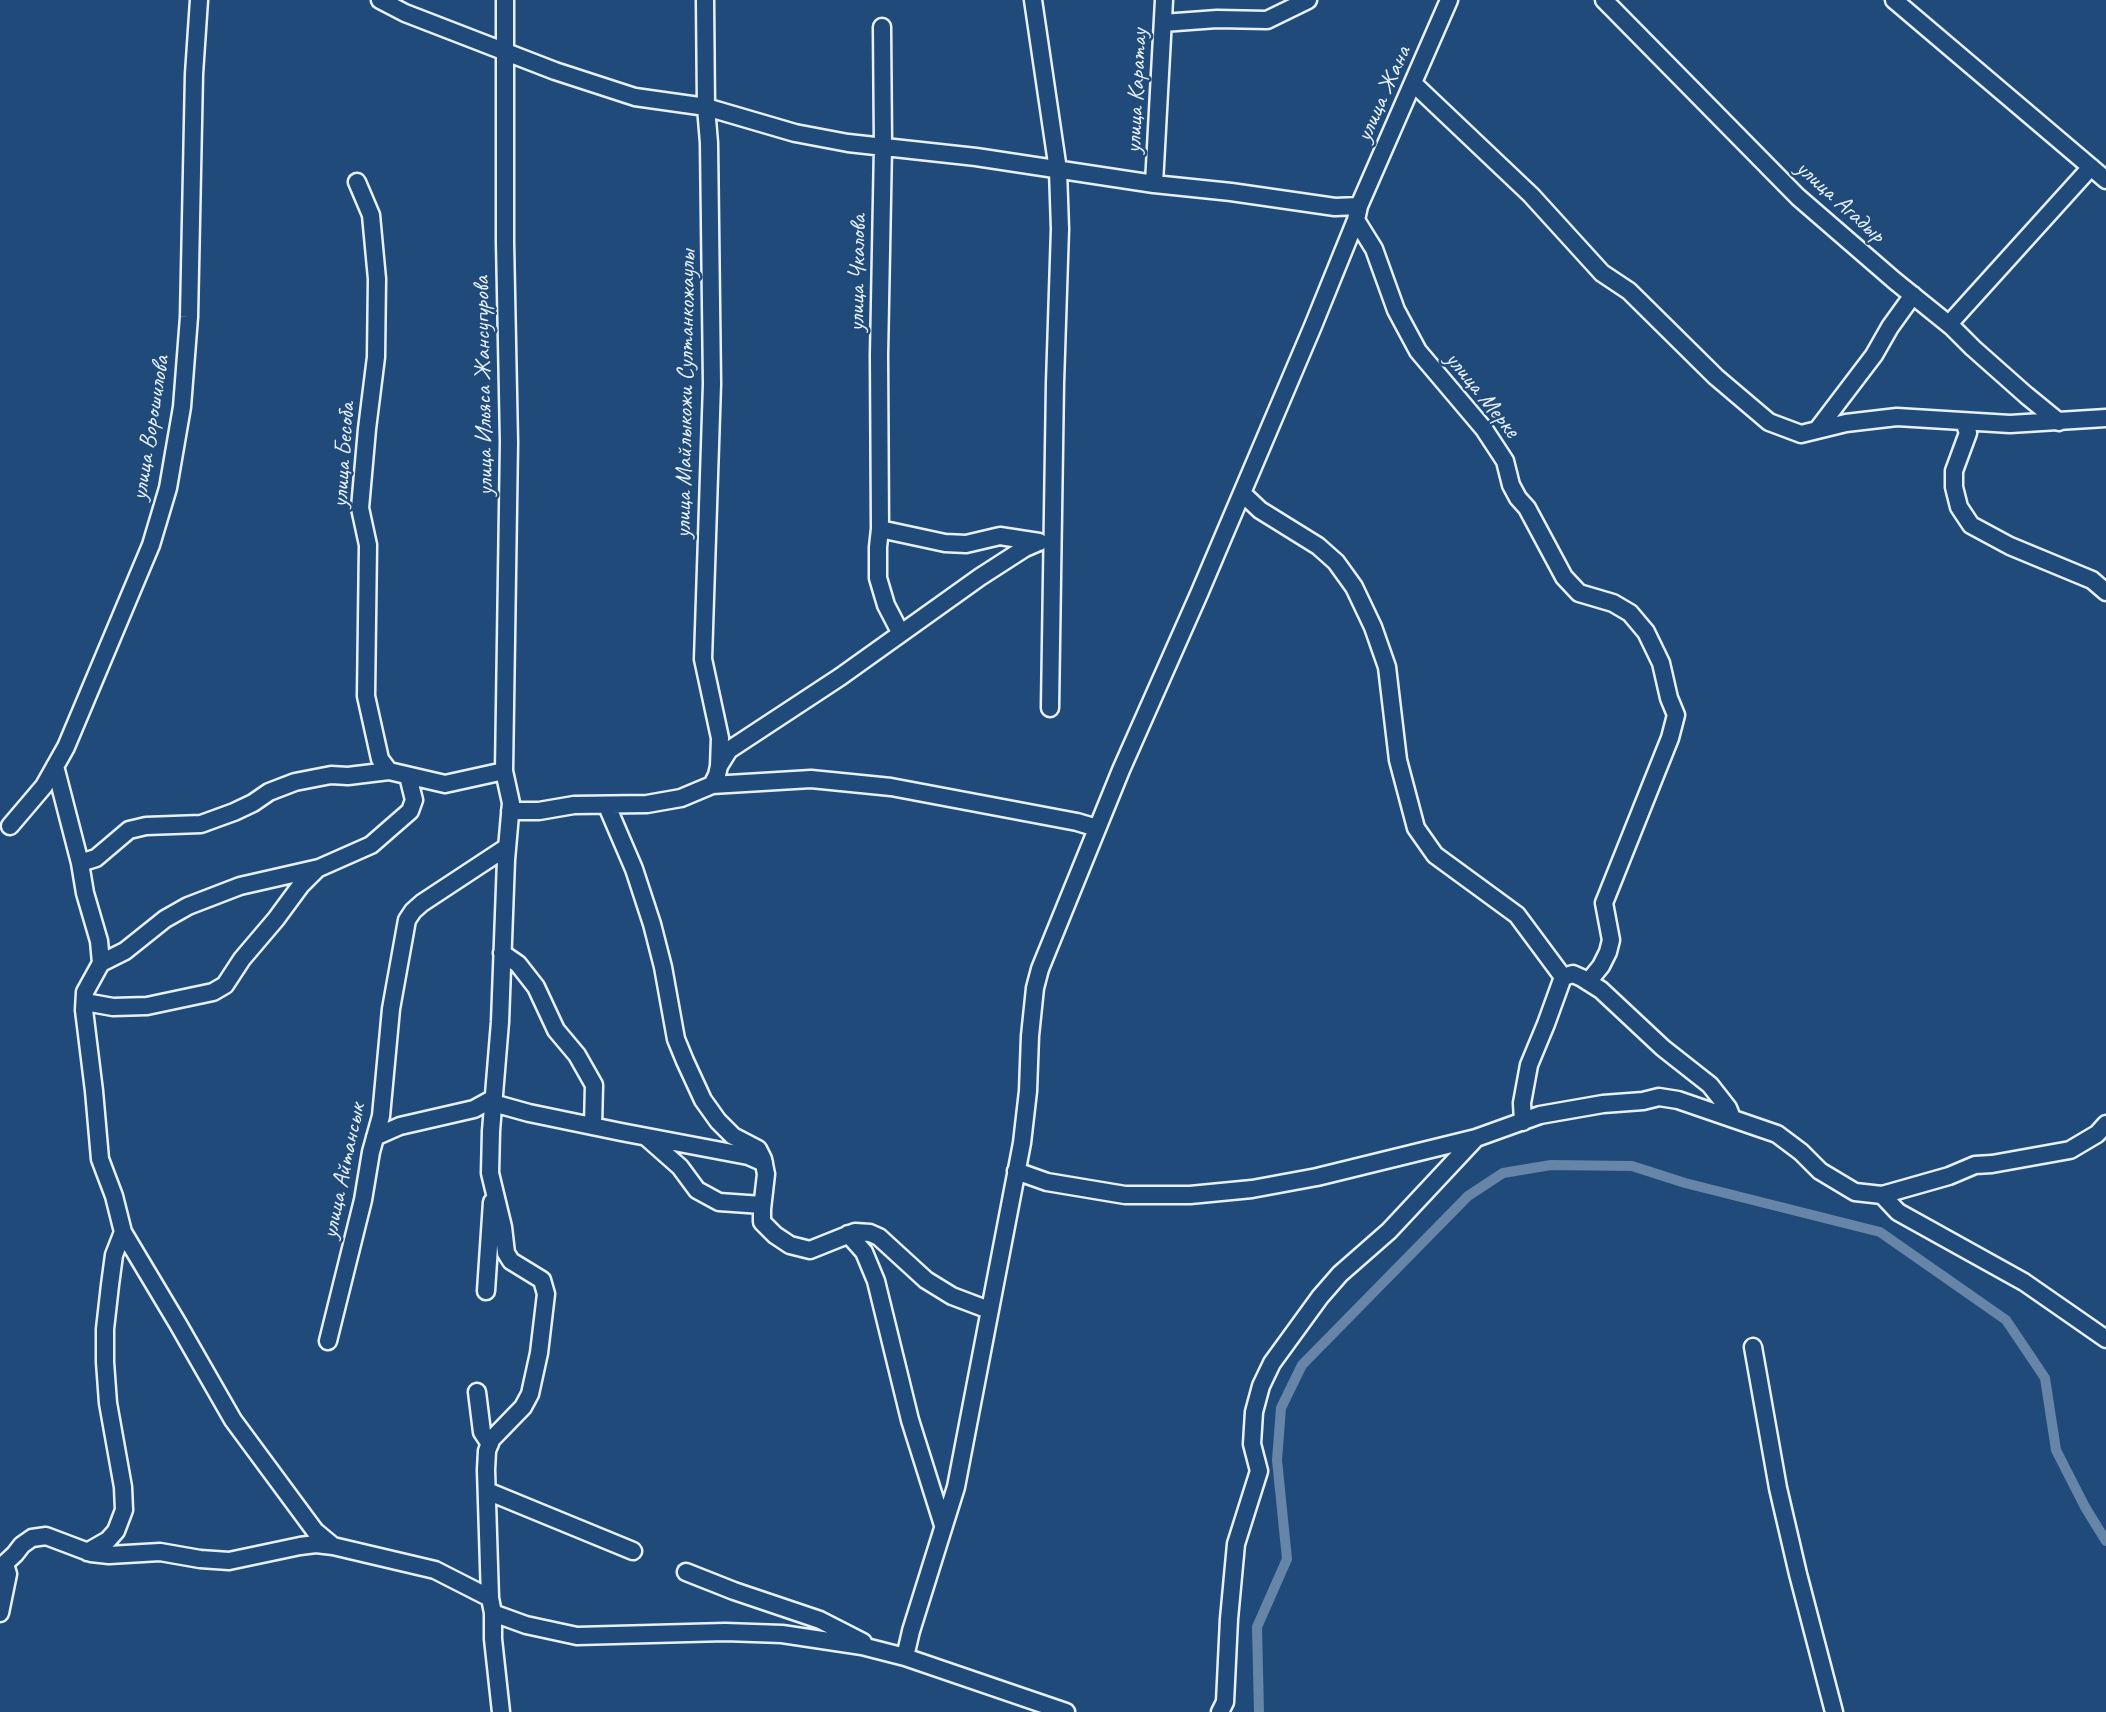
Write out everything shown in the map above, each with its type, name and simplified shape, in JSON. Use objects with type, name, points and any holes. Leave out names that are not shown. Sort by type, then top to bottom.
[{"type":"street","name":"улица Ворошилова","points":[[10,826],[44,786],[66,747],[151,545],[168,488],[182,407],[189,317],[194,74],[199,0]]},
{"type":"street","points":[[380,0],[405,13],[505,52],[635,97],[706,107],[795,133],[848,143],[1231,192],[1335,207],[1358,213]]},
{"type":"street","name":"улица Ильяса Жансугурова","points":[[493,1185],[490,1173],[511,803],[504,771],[509,442],[505,242],[505,0]]},
{"type":"street","name":"улица Майлыкожи Султанкожаулы","points":[[705,0],[712,384],[703,659],[720,738],[719,766],[712,785]]},
{"type":"street","points":[[1033,0],[1058,170],[1060,229],[1046,540],[1049,708]]},
{"type":"street","name":"улица Каратау","points":[[1154,184],[1164,0]]},
{"type":"street","points":[[1163,23],[1217,19],[1267,20],[1308,0]]},
{"type":"street","name":"улица Жана","points":[[905,1657],[956,1487],[1022,1143],[1035,988],[1049,944],[1449,0]]},
{"type":"street","name":"улица Агадыр","points":[[1604,0],[1798,197],[1949,324],[2059,422]]},
{"type":"street","points":[[1894,0],[2106,180]]},
{"type":"street","name":"улица Чкалова","points":[[882,27],[878,578],[886,605],[901,632]]},
{"type":"street","points":[[1414,84],[1531,195],[1602,273],[1629,291],[1716,377],[1769,422],[1801,435],[1846,424],[1897,417],[2010,424],[2106,418]]},
{"type":"street","points":[[1949,324],[2091,167]]},
{"type":"street","name":"улица Бесоба","points":[[357,182],[371,215],[377,279],[376,357],[360,508],[368,545],[366,696],[380,759],[389,771]]},
{"type":"street","name":"улица Мерке","points":[[1358,213],[1396,310],[1418,351],[1505,461],[1511,485],[1527,508],[1564,577],[1579,593],[1613,603],[1630,613],[1646,632],[1661,663],[1676,715],[1670,738],[1604,903],[1611,940],[1608,952],[1588,982]]},
{"type":"street","points":[[1817,430],[1874,355],[1913,295]]},
{"type":"street","points":[[1964,422],[1968,433],[1954,471],[1954,487],[1959,507],[1971,525],[2010,546],[2092,580],[2106,592]]},
{"type":"street","points":[[1242,493],[1261,510],[1318,546],[1335,562],[1354,587],[1373,627],[1387,667],[1398,760],[1416,828],[1435,855],[1517,915],[1563,977]]},
{"type":"street","points":[[880,525],[945,543],[966,544],[1000,536],[1046,540]]},
{"type":"street","points":[[719,766],[729,750],[840,677],[980,577],[1025,548],[1046,540]]},
{"type":"street","points":[[55,766],[99,941],[101,963],[85,992],[85,1002],[100,1159],[114,1196],[123,1232],[233,1420],[315,1531],[333,1546]]},
{"type":"street","points":[[80,863],[96,858],[129,830],[146,826],[201,824],[234,812],[269,792],[314,777],[389,771],[445,784],[504,771]]},
{"type":"street","points":[[101,963],[125,951],[165,919],[188,906],[240,886],[319,868],[371,845],[410,811],[414,800],[408,776]]},
{"type":"street","points":[[510,811],[539,811],[573,805],[647,804],[681,798],[712,785],[811,779],[880,786],[1097,828]]},
{"type":"street","points":[[607,806],[634,869],[652,924],[676,1039],[685,1061],[703,1100],[718,1121],[733,1136],[758,1149],[764,1163],[766,1174],[762,1222],[790,1245],[810,1250],[855,1232],[870,1233],[879,1237],[926,1280],[952,1296],[989,1310]]},
{"type":"street","name":"улица Айтансык","points":[[328,1341],[363,1200],[380,1116],[391,1009],[407,920],[413,911],[507,847]]},
{"type":"street","points":[[85,1002],[113,1007],[147,1006],[213,992],[225,985],[301,885],[319,868]]},
{"type":"street","points":[[502,953],[517,964],[536,987],[556,1030],[577,1055],[594,1085],[593,1126]]},
{"type":"street","points":[[1563,977],[1573,974],[1601,990],[1663,1048],[1710,1085],[1728,1108],[1732,1118]]},
{"type":"street","points":[[1523,1122],[1522,1103],[1529,1065],[1563,977]]},
{"type":"street","points":[[1016,1171],[1047,1182],[1125,1195],[1190,1195],[1252,1189],[1317,1177],[1476,1138],[1540,1115],[1659,1097],[1678,1100],[1777,1134],[1820,1171],[1855,1192],[1882,1195],[1949,1176],[1975,1165],[2070,1150],[2097,1134],[2106,1124]]},
{"type":"street","points":[[375,1137],[400,1126],[474,1109],[494,1100],[529,1113],[748,1156],[764,1163]]},
{"type":"street","points":[[646,1136],[681,1167],[697,1190],[719,1202],[762,1205]]},
{"type":"street","points":[[1223,1709],[1236,1544],[1259,1471],[1252,1444],[1254,1412],[1261,1386],[1272,1363],[1320,1297],[1340,1274],[1390,1231],[1476,1138]]},
{"type":"street","points":[[486,1291],[493,1185]]},
{"type":"street","points":[[493,1185],[506,1253],[510,1261],[542,1280],[547,1294],[530,1394],[523,1407],[498,1432],[487,1451],[493,1639],[501,1712]]},
{"type":"street","points":[[1882,1195],[1898,1212],[2024,1282],[2106,1339]]},
{"type":"street","points":[[87,1552],[108,1540],[116,1531],[124,1510],[123,1487],[108,1403],[105,1362],[105,1329],[112,1265],[123,1232]]},
{"type":"street","points":[[848,1234],[864,1252],[876,1281],[910,1420],[943,1525]]},
{"type":"street","points":[[1752,1346],[1778,1488],[1834,1712]]},
{"type":"street","points":[[477,1392],[482,1432],[490,1444]]},
{"type":"street","points":[[487,1491],[633,1551]]},
{"type":"street","points":[[0,1613],[8,1574],[3,1566],[32,1538],[46,1536],[87,1552],[109,1555],[160,1552],[229,1561],[300,1546],[333,1546],[435,1570],[526,1625],[577,1636],[759,1633],[862,1646],[905,1657],[1066,1712]]},
{"type":"street","points":[[686,1572],[820,1620],[880,1651]]},
{"type":"waterway","points":[[1259,1712],[1257,1627],[1287,1559],[1277,1460],[1281,1408],[1302,1365],[1468,1196],[1503,1173],[1551,1165],[1632,1166],[1685,1183],[1880,1232],[2006,1320],[2045,1378],[2056,1450],[2106,1541]]}]
